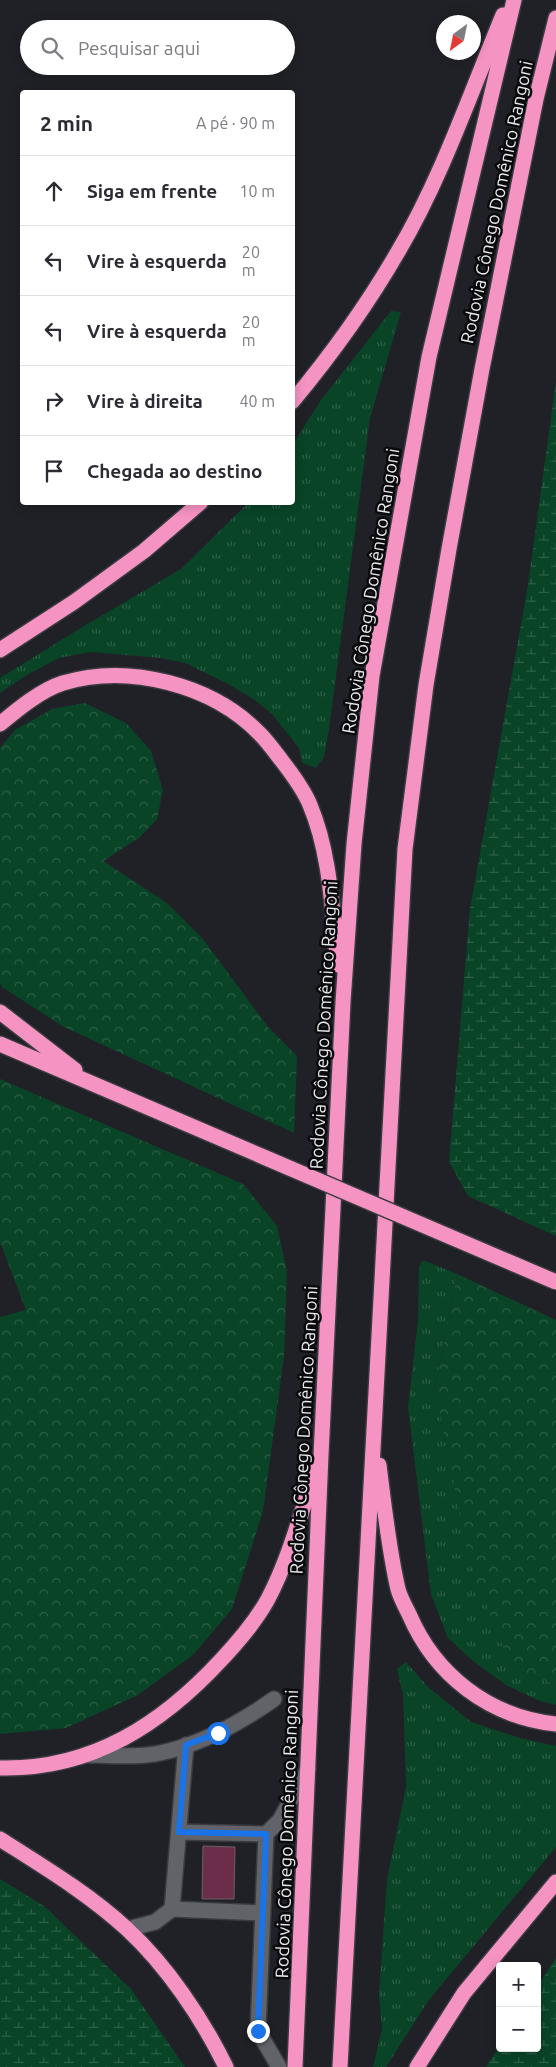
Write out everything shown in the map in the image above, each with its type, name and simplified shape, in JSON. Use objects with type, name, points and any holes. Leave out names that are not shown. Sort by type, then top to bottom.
[{"type":"highway","points":[[295,398],[319,370],[364,306],[400,249],[432,184],[509,0]]},
{"type":"highway","name":"Rodovia Cônego Domênico Rangoni","points":[[295,2067],[321,1455],[343,1002],[354,844],[374,666],[429,357],[514,0]]},
{"type":"highway","name":"Rodovia Cônego Domênico Rangoni","points":[[340,2067],[406,849],[414,771],[449,549],[482,369],[536,100],[556,18]]},
{"type":"highway","points":[[0,650],[74,602],[144,551],[198,505]]},
{"type":"highway","points":[[0,724],[23,705],[62,683],[113,675],[152,679],[190,690],[228,708],[260,734],[290,770],[310,804],[325,854],[343,1002]]},
{"type":"highway","points":[[0,1012],[94,1084]]},
{"type":"highway","points":[[0,1044],[556,1282]]},
{"type":"highway","points":[[374,1426],[385,1512],[399,1590],[415,1628],[435,1660],[466,1688],[499,1710],[536,1722],[556,1724]]},
{"type":"highway","points":[[0,1768],[50,1764],[87,1755],[127,1737],[156,1720],[199,1684],[235,1645],[267,1600],[282,1569],[321,1455]]},
{"type":"highway","points":[[0,1839],[72,1886],[128,1930],[161,1966],[189,2005],[208,2032],[226,2067]]},
{"type":"highway","points":[[417,2067],[464,1993],[556,1882]]},
{"type":"lane","points":[[87,1755],[159,1753],[186,1745],[244,1720],[274,1699]]},
{"type":"lane","points":[[172,1909],[186,1745]]},
{"type":"lane","points":[[279,2067],[258,2031],[266,1834],[280,1820],[309,1768]]},
{"type":"lane","points":[[179,1832],[266,1834]]},
{"type":"lane","points":[[128,1930],[154,1922],[172,1909],[263,1913]]},
{"type":"green space","points":[[391,311],[401,312],[370,418],[329,729],[324,757],[316,768],[302,763],[299,748],[272,714],[255,700],[228,684],[185,663],[161,658],[91,652],[59,658],[25,676],[0,693],[0,678],[181,569],[246,505],[295,505],[295,441],[321,400]]},
{"type":"green space","points":[[556,381],[556,1236],[468,1196],[449,1162],[470,909],[528,585]]},
{"type":"green space","points":[[85,703],[126,723],[151,751],[163,790],[157,819],[139,838],[103,861],[167,903],[203,939],[268,1027],[297,1056],[294,1133],[64,1027],[2,987],[0,983],[0,748],[15,730],[52,709]]},
{"type":"green space","points":[[0,1079],[243,1184],[277,1226],[287,1272],[284,1356],[263,1511],[232,1609],[193,1655],[138,1695],[66,1728],[0,1734],[0,1317],[26,1310],[0,1242]]},
{"type":"green space","points":[[423,1260],[457,1274],[435,1387],[511,1667],[556,1685],[556,1705],[540,1701],[506,1685],[473,1661],[448,1638],[431,1594],[408,1407],[418,1321],[419,1267]]},
{"type":"green space","points":[[457,1274],[556,1320],[556,1685],[511,1667],[469,1562],[435,1387]]},
{"type":"green space","points":[[406,1662],[428,1687],[471,1722],[520,1738],[556,1746],[556,1847],[428,2001],[386,2067],[373,2067],[382,2029],[379,1994],[387,1879],[406,1787],[403,1696],[397,1669]]},
{"type":"green space","points":[[0,1879],[44,1906],[131,1989],[185,2067],[0,2067]]},
{"type":"green space","points":[[556,1958],[556,2067],[486,2067],[496,2051],[541,2052],[541,1981]]},
{"type":"building","points":[[203,1846],[235,1847],[234,1899],[202,1899]]},
{"type":"route","points":[[218,1733],[186,1745],[179,1832],[266,1834],[258,2031]]}]
